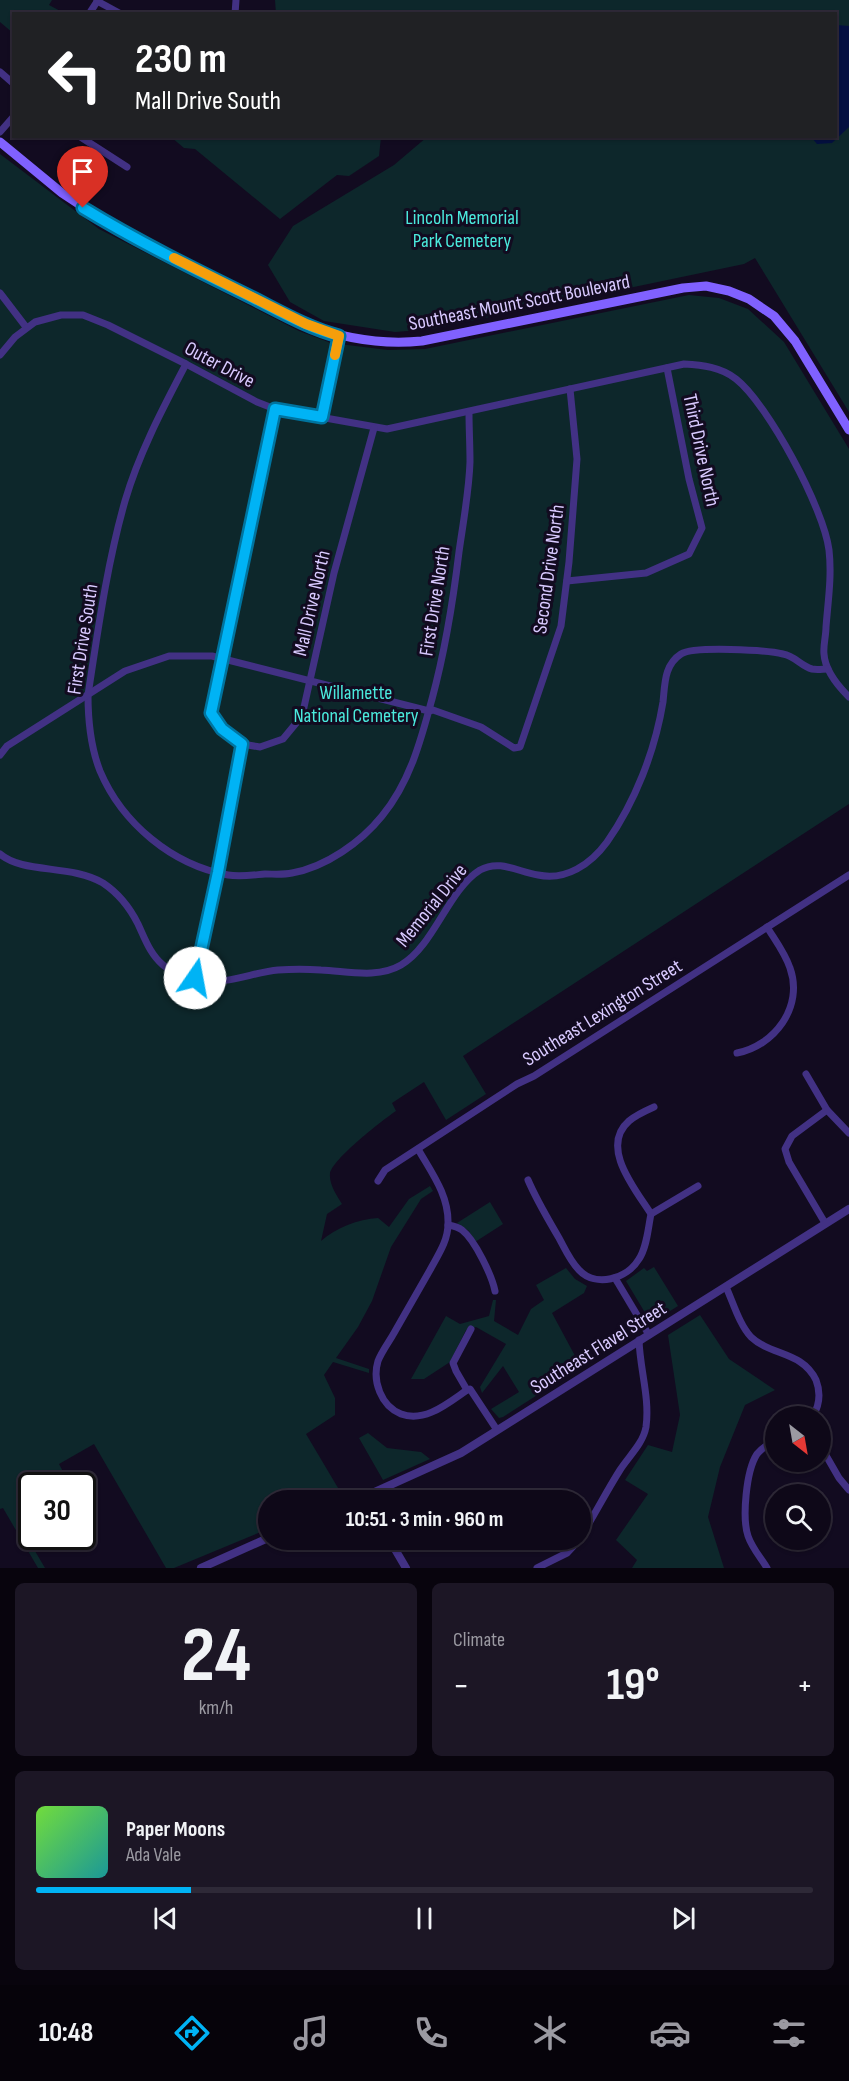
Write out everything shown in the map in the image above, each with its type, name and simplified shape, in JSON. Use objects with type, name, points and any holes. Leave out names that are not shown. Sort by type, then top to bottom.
[{"type":"main road","name":"Southeast Mount Scott Boulevard","points":[[0,142],[62,193],[134,238],[298,320],[339,336],[388,344],[422,341],[696,286],[720,289],[749,298],[767,309],[781,322],[849,430]]},
{"type":"street","points":[[98,1],[117,12]]},
{"type":"street","points":[[0,72],[12,82]]},
{"type":"street","points":[[0,132],[12,118]]},
{"type":"street","points":[[82,138],[127,167]]},
{"type":"street","points":[[0,293],[26,327],[0,355]]},
{"type":"street","name":"Outer Drive","points":[[26,327],[50,317],[82,315],[108,325],[257,402],[275,409],[374,428],[399,428],[684,364],[714,368],[735,379],[757,403],[798,469],[818,513],[828,546],[830,582],[824,655],[828,669]]},
{"type":"street","points":[[322,417],[339,336]]},
{"type":"street","name":"First Drive South","points":[[186,364],[156,421],[126,500],[104,593],[88,694],[93,744],[99,769],[112,794],[131,821],[163,848],[188,862],[218,872]]},
{"type":"street","name":"Third Drive North","points":[[567,581],[646,573],[689,554],[702,528],[689,479],[668,368]]},
{"type":"street","name":"Second Drive North","points":[[429,711],[433,710],[481,728],[514,748],[520,747],[561,626],[577,459],[570,389]]},
{"type":"street","points":[[195,978],[242,744],[222,729],[211,713],[275,409]]},
{"type":"street","name":"First Drive North","points":[[218,872],[230,876],[291,874],[320,865],[352,845],[382,816],[402,785],[418,749],[429,711],[443,658],[453,605],[470,464],[469,412]]},
{"type":"street","name":"Mall Drive North","points":[[242,744],[260,747],[283,739],[302,716],[334,573],[374,428]]},
{"type":"street","name":"Memorial Drive","points":[[0,854],[11,862],[79,873],[102,883],[128,907],[149,948],[162,964],[170,970],[195,978],[222,981],[264,972],[296,970],[380,973],[396,968],[414,955],[461,890],[481,870],[500,865],[540,876],[564,874],[585,866],[600,851],[620,820],[639,780],[657,729],[665,677],[674,660],[680,655],[696,650],[773,652],[793,657],[813,669],[828,669]]},
{"type":"street","points":[[0,755],[7,746],[125,671],[170,656],[212,656],[429,711]]},
{"type":"street","points":[[828,669],[849,697]]},
{"type":"street","name":"Southeast Lexington Street","points":[[378,1181],[385,1170],[517,1084],[849,875]]},
{"type":"street","points":[[737,1053],[758,1046],[777,1032],[790,1006],[793,988],[790,969],[767,927]]},
{"type":"street","points":[[806,1074],[828,1110],[849,1133]]},
{"type":"street","points":[[528,1180],[541,1208],[580,1271],[597,1280],[615,1278],[638,1261],[643,1250],[651,1214],[623,1169],[618,1137],[627,1122],[654,1107]]},
{"type":"street","points":[[825,1223],[789,1162],[785,1149],[792,1136],[828,1110]]},
{"type":"street","points":[[418,1149],[447,1203],[448,1224],[441,1251],[379,1359],[376,1380],[380,1394],[386,1402],[402,1414],[416,1417],[430,1413],[470,1389],[497,1430]]},
{"type":"street","points":[[651,1214],[698,1186]]},
{"type":"street","name":"Southeast Flavel Street","points":[[381,1490],[455,1456],[849,1209]]},
{"type":"street","points":[[448,1224],[458,1227],[467,1234],[493,1281],[495,1291]]},
{"type":"street","points":[[615,1278],[649,1335]]},
{"type":"street","points":[[726,1287],[751,1336],[810,1369],[818,1386],[818,1406]]},
{"type":"street","points":[[467,1390],[453,1363],[471,1329]]},
{"type":"street","points":[[591,1520],[620,1470],[640,1443],[645,1431],[646,1394],[639,1341]]},
{"type":"street","points":[[765,1447],[753,1462],[746,1514],[748,1538],[767,1568]]},
{"type":"street","points":[[831,1464],[849,1490]]},
{"type":"street","points":[[201,1568],[258,1542]]},
{"type":"street","points":[[395,1550],[406,1568]]},
{"type":"street","points":[[537,1568],[570,1550]]},
{"type":"green space","points":[[0,0],[52,0],[49,5],[62,12],[12,12],[12,32],[0,22]]},
{"type":"green space","name":"Lincoln Memorial Park Cemetery","points":[[275,0],[849,0],[849,412],[755,258],[744,264],[432,329],[395,332],[324,321],[290,302],[268,265],[293,226],[394,165],[426,138],[837,138],[837,12],[276,12]]},
{"type":"green space","points":[[172,138],[381,138],[379,156],[349,176],[337,175],[280,219],[195,149],[184,148]]},
{"type":"green space","name":"Willamette National Cemetery","points":[[0,154],[99,229],[299,331],[331,343],[388,350],[425,349],[689,295],[719,298],[748,309],[784,342],[849,449],[849,804],[463,1056],[486,1094],[446,1120],[424,1082],[392,1103],[396,1111],[339,1159],[330,1178],[342,1204],[327,1214],[321,1241],[340,1228],[363,1220],[378,1218],[389,1227],[409,1199],[430,1186],[433,1191],[421,1199],[391,1247],[372,1301],[358,1327],[336,1358],[369,1369],[369,1373],[333,1362],[324,1375],[335,1398],[335,1415],[306,1434],[339,1490],[258,1490],[258,1533],[174,1568],[166,1568],[94,1444],[59,1464],[63,1472],[18,1472],[18,1534],[3,1508],[0,1509]]},
{"type":"green space","points":[[490,1202],[503,1224],[475,1242],[469,1231],[457,1223]]},
{"type":"green space","points":[[654,1267],[678,1306],[654,1321],[650,1321],[626,1281],[644,1268],[647,1271]]},
{"type":"green space","points":[[566,1268],[575,1279],[587,1286],[584,1293],[552,1313],[581,1367],[499,1418],[491,1409],[519,1392],[503,1366],[482,1393],[480,1387],[506,1344],[476,1327],[466,1330],[450,1362],[424,1379],[411,1379],[446,1316],[460,1324],[489,1316],[493,1300],[496,1300],[494,1321],[518,1335],[531,1309],[544,1300],[536,1285]]},
{"type":"green space","points":[[700,1315],[729,1359],[775,1390],[745,1405],[720,1467],[708,1517],[724,1568],[632,1568],[637,1560],[616,1540],[648,1494],[625,1480],[648,1445],[672,1452],[680,1415],[668,1335]]},
{"type":"green space","points":[[368,1433],[387,1448],[421,1452],[430,1459],[383,1480],[359,1438]]},
{"type":"green space","name":"Willamette National Cemetery","points":[[28,1550],[34,1550],[45,1568],[38,1568]]},
{"type":"shaded area","points":[[837,25],[849,26],[849,127],[832,143],[817,144],[812,138],[837,138]]},
{"type":"slow traffic","points":[[174,258],[306,324],[339,336],[335,355]]},
{"type":"route","points":[[83,208],[134,238],[204,274],[306,324],[339,336],[322,417],[275,409],[211,713],[222,729],[242,744],[195,978]]}]
